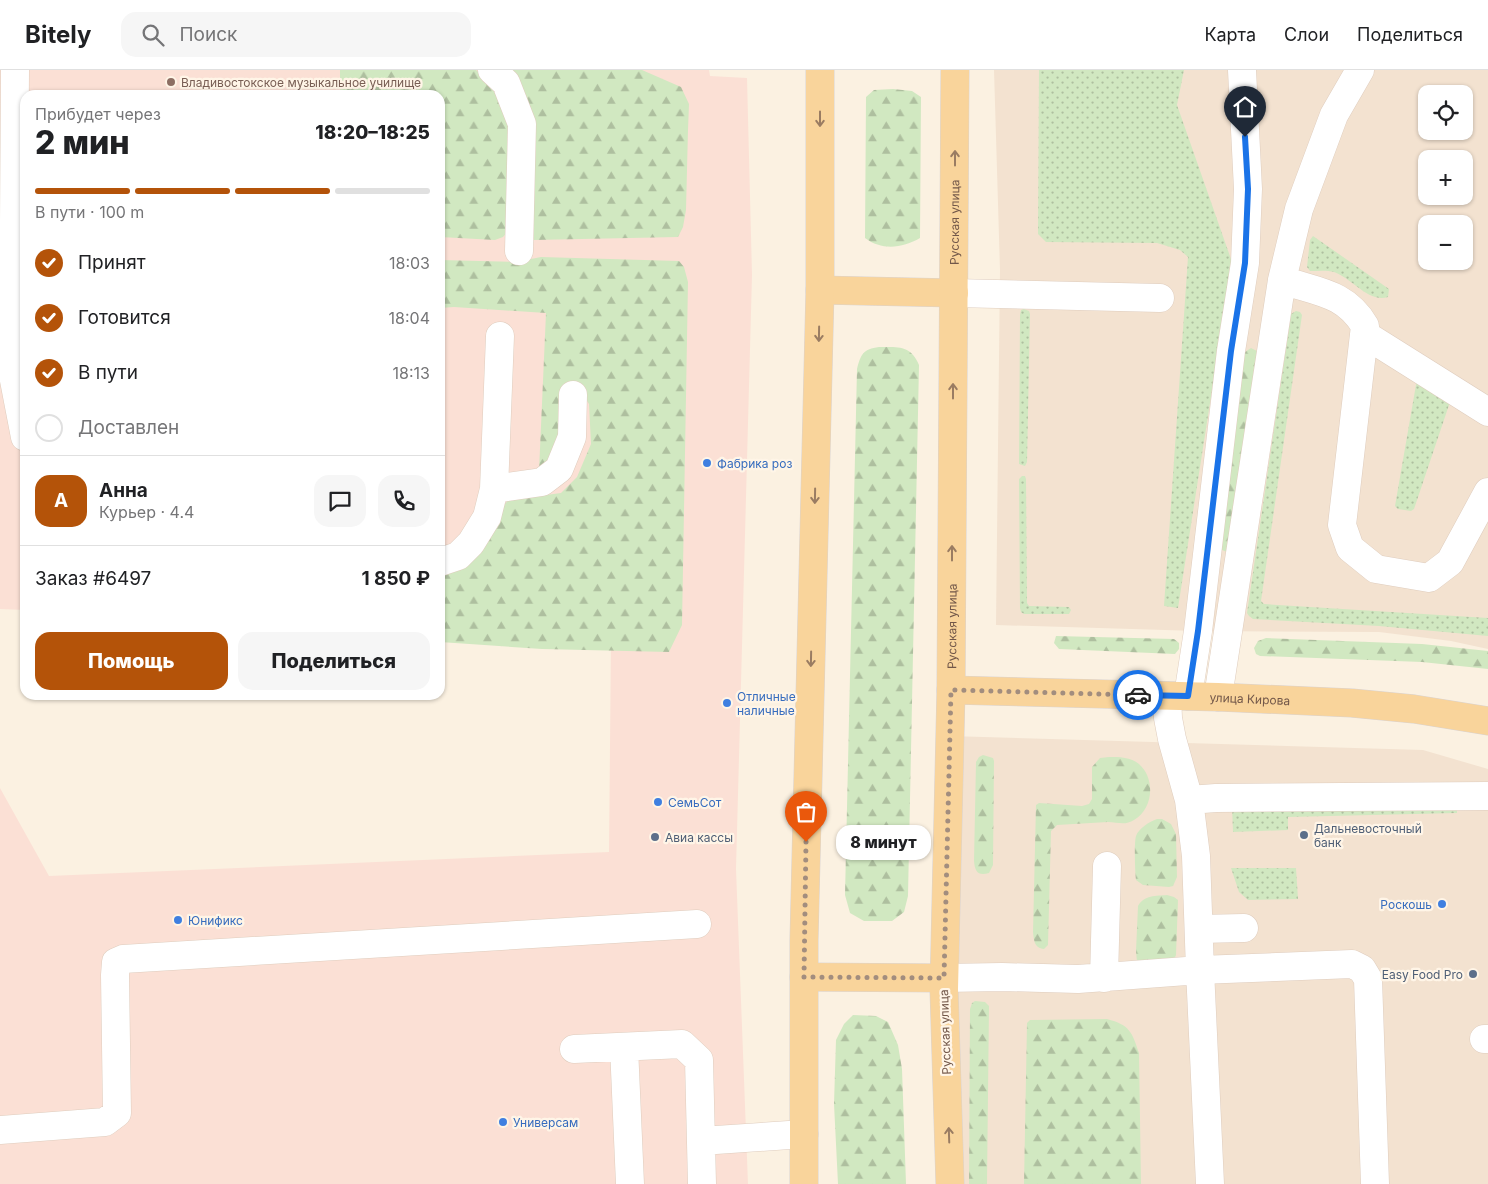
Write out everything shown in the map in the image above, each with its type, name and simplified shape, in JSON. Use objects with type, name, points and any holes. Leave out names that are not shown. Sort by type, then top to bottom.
[{"type":"main road","points":[[804,1184],[804,977],[820,290],[820,70]]},
{"type":"main road","name":"Русская улица","points":[[950,1184],[944,978],[951,690],[955,70]]},
{"type":"main road","points":[[820,290],[954,293]]},
{"type":"main road","name":"улица Кирова","points":[[951,690],[1218,697],[1352,703],[1414,709],[1488,721]]},
{"type":"main road","points":[[804,977],[944,978]]},
{"type":"lane","points":[[15,70],[13,375],[20,411]]},
{"type":"lane","points":[[492,70],[506,83],[522,124],[519,251]]},
{"type":"lane","points":[[1210,1184],[1196,856],[1189,800],[1168,718],[1178,696],[1198,631],[1231,351],[1245,263],[1248,189],[1242,70]]},
{"type":"lane","points":[[1218,697],[1282,280],[1299,209],[1334,115],[1360,70]]},
{"type":"lane","points":[[1282,280],[1342,301],[1357,314],[1365,326],[1342,525],[1350,548],[1376,569],[1429,578],[1450,562],[1488,492]]},
{"type":"lane","points":[[954,293],[1160,298]]},
{"type":"lane","points":[[1364,334],[1488,412]]},
{"type":"lane","points":[[445,560],[458,556],[471,543],[487,517],[494,489],[500,336]]},
{"type":"lane","points":[[494,489],[542,482],[559,469],[572,437],[573,395]]},
{"type":"lane","points":[[1189,800],[1216,798],[1488,796]]},
{"type":"lane","points":[[1104,978],[1107,866]]},
{"type":"lane","points":[[0,1130],[105,1122],[117,1113],[115,975],[116,962],[123,959],[697,924]]},
{"type":"lane","points":[[1199,929],[1244,928]]},
{"type":"lane","points":[[944,978],[1104,978],[1200,970],[1352,964],[1362,970],[1368,979],[1375,1184]]},
{"type":"lane","points":[[574,1049],[682,1044],[699,1060],[702,1184]]},
{"type":"lane","points":[[624,1047],[630,1184]]},
{"type":"lane","points":[[701,1141],[804,1134]]},
{"type":"shaded area","points":[[0,70],[709,70],[710,76],[747,78],[752,275],[736,869],[748,1184],[0,1184],[0,788],[49,876],[609,852],[611,640],[445,631],[445,90],[20,90],[20,610],[0,609]]},
{"type":"shaded area","points":[[994,70],[1488,70],[1488,649],[1451,641],[1379,632],[1198,631],[996,625],[1000,270]]},
{"type":"shaded area","points":[[949,736],[1423,750],[1488,769],[1488,1184],[949,1184]]},
{"type":"green space","points":[[340,70],[476,70],[497,89],[512,124],[510,229],[503,237],[495,240],[445,237],[445,90],[340,90]]},
{"type":"green space","points":[[504,70],[642,70],[681,87],[689,104],[686,210],[683,227],[678,237],[534,240],[530,235]]},
{"type":"green space","points":[[1039,70],[1184,70],[1177,105],[1232,262],[1178,608],[1164,606],[1188,257],[1180,250],[1157,243],[1046,242],[1038,234]]},
{"type":"green space","points":[[874,90],[912,91],[921,97],[920,238],[907,244],[892,247],[878,245],[865,238],[866,97]]},
{"type":"green space","points":[[1313,236],[1389,289],[1388,297],[1381,298],[1367,293],[1334,272],[1310,271],[1307,267],[1310,240]]},
{"type":"green space","points":[[541,257],[679,261],[684,267],[688,282],[682,625],[669,652],[542,649],[445,642],[445,575],[458,570],[508,500],[561,493],[577,477],[591,444],[589,404],[583,394],[562,447],[539,471],[546,313],[445,308],[445,260],[516,262]]},
{"type":"green space","points":[[1021,310],[1029,311],[1030,314],[1027,462],[1025,466],[1019,464],[1020,315]]},
{"type":"green space","points":[[1296,311],[1302,315],[1261,601],[1264,604],[1488,618],[1488,636],[1379,626],[1253,619],[1247,613],[1291,314]]},
{"type":"green space","points":[[879,347],[903,348],[916,358],[919,365],[908,896],[904,912],[892,921],[864,921],[850,913],[845,895],[857,369],[863,353],[869,349]]},
{"type":"green space","points":[[1251,348],[1257,351],[1259,356],[1227,552],[1219,547],[1245,352]]},
{"type":"green space","points":[[1417,379],[1450,402],[1414,509],[1411,511],[1398,509],[1395,506]]},
{"type":"green space","points":[[1025,476],[1026,479],[1027,603],[1029,606],[1069,607],[1071,610],[1069,614],[1024,614],[1021,612],[1019,479]]},
{"type":"green space","points":[[1056,636],[1174,639],[1179,643],[1179,649],[1175,654],[1059,649],[1054,643]]},
{"type":"green space","points":[[1266,638],[1422,644],[1488,651],[1488,669],[1422,662],[1260,656],[1256,654],[1254,648],[1258,641]]},
{"type":"green space","points":[[983,755],[993,758],[994,761],[993,865],[989,873],[982,874],[976,870],[974,861],[976,762]]},
{"type":"green space","points":[[1121,757],[1139,764],[1144,770],[1150,785],[1148,801],[1140,815],[1127,823],[1108,822],[1057,825],[1051,831],[1048,945],[1044,949],[1038,947],[1035,943],[1033,932],[1036,805],[1039,803],[1082,806],[1089,804],[1092,799],[1092,767],[1100,758]]},
{"type":"green space","points":[[1457,800],[1457,813],[1288,817],[1288,830],[1233,832],[1232,806]]},
{"type":"green space","points":[[1157,819],[1162,819],[1171,824],[1176,834],[1177,877],[1173,886],[1169,887],[1143,885],[1136,880],[1136,836],[1139,830]]},
{"type":"green space","points":[[1231,868],[1296,868],[1298,899],[1248,900],[1239,892]]},
{"type":"green space","points":[[1167,895],[1178,900],[1176,955],[1173,962],[1137,962],[1138,906],[1147,898]]},
{"type":"green space","points":[[975,1001],[985,1002],[989,1006],[987,1184],[969,1184],[970,1009]]},
{"type":"green space","points":[[853,1015],[876,1016],[888,1022],[898,1045],[902,1069],[906,1184],[838,1184],[834,1104],[836,1040],[844,1024]]},
{"type":"green space","points":[[1107,1019],[1121,1024],[1129,1030],[1139,1053],[1141,1184],[1024,1184],[1027,1023],[1030,1020]]},
{"type":"way so far","points":[[806,842],[804,977],[944,978],[951,690],[1138,695]]},
{"type":"place","name":"Владивостокское музыкальное училище","points":[[171,82]]},
{"type":"place","name":"Фабрика роз","points":[[707,463]]},
{"type":"place","name":"Отличные наличные","points":[[727,703]]},
{"type":"place","name":"СемьСот","points":[[658,802]]},
{"type":"place","name":"Дальневосточный банк","points":[[1304,835]]},
{"type":"place","name":"Авиа кассы","points":[[655,837]]},
{"type":"place","name":"8 минут","points":[[806,842]]},
{"type":"place","name":"Роскошь","points":[[1442,904]]},
{"type":"place","name":"Юнификс","points":[[178,920]]},
{"type":"place","name":"Easy Food Pro","points":[[1473,974]]},
{"type":"place","name":"Универсам","points":[[503,1122]]},
{"type":"route","points":[[1138,695],[1188,696],[1198,631],[1231,351],[1245,263],[1248,189],[1245,137]]}]
